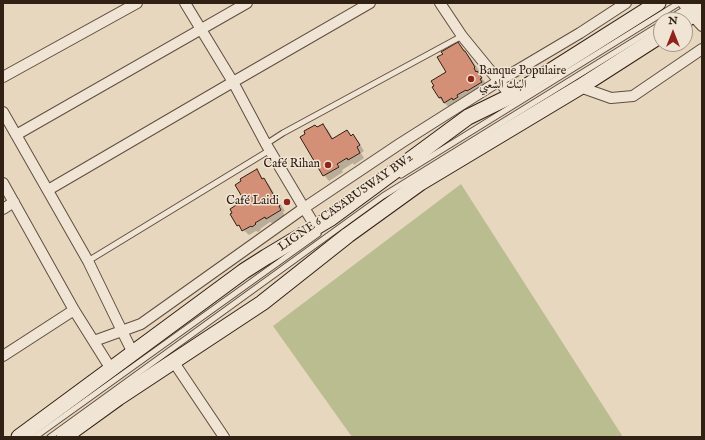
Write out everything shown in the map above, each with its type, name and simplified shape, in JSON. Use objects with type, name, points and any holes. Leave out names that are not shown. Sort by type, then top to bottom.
[{"type":"main road","points":[[19,437],[244,271],[266,257],[322,228],[331,218],[468,117],[511,96],[658,3]]},
{"type":"main road","points":[[64,437],[118,398],[262,303],[348,235],[420,183],[580,87],[653,40]]},
{"type":"street","points":[[3,77],[137,3]]},
{"type":"street","points":[[185,3],[233,82],[268,147],[304,208],[322,228]]},
{"type":"street","points":[[16,135],[247,3]]},
{"type":"street","points":[[48,190],[370,3]]},
{"type":"street","points":[[440,3],[462,36],[511,96]]},
{"type":"street","points":[[94,341],[141,324],[304,208],[401,143],[626,3]]},
{"type":"street","points":[[580,87],[611,98],[633,96],[702,49]]},
{"type":"street","points":[[3,112],[88,261],[133,353]]},
{"type":"street","points":[[3,183],[74,310],[111,369]]},
{"type":"street","points":[[3,209],[14,202]]},
{"type":"street","points":[[3,356],[74,310]]},
{"type":"street","points":[[173,361],[224,437]]},
{"type":"lane","name":"LIGNE 6 CASABUSWAY BW2","points":[[399,176],[691,11]]},
{"type":"lane","name":"LIGNE 6 CASABUSWAY BW2","points":[[50,437],[383,196],[653,29]]},
{"type":"lane","points":[[88,261],[268,147],[290,130],[462,36]]},
{"type":"lane","name":"LIGNE 6 CASABUSWAY BW2","points":[[35,437],[322,228],[360,204]]},
{"type":"green space","points":[[461,184],[623,437],[352,437],[273,326]]},
{"type":"building","points":[[458,42],[475,67],[476,72],[477,71],[482,78],[480,79],[482,82],[457,95],[458,97],[453,100],[452,98],[444,103],[432,87],[434,86],[431,81],[446,72],[437,57],[443,54],[441,52]]},
{"type":"building","points":[[323,124],[332,139],[347,130],[351,136],[353,134],[360,145],[357,147],[360,153],[337,164],[339,167],[323,176],[300,137],[305,134],[304,131],[315,125],[317,127]]},
{"type":"building","points":[[257,169],[262,179],[264,178],[281,210],[266,219],[265,217],[255,223],[256,224],[252,227],[251,226],[242,231],[239,225],[237,226],[230,214],[232,213],[230,209],[244,200],[235,185],[241,181],[240,179]]},
{"type":"place","name":"Banque Populaire البنك الشعبي","points":[[471,79]]},
{"type":"place","name":"Café Rihan","points":[[328,165]]},
{"type":"place","name":"Café Laidi","points":[[287,202]]}]
